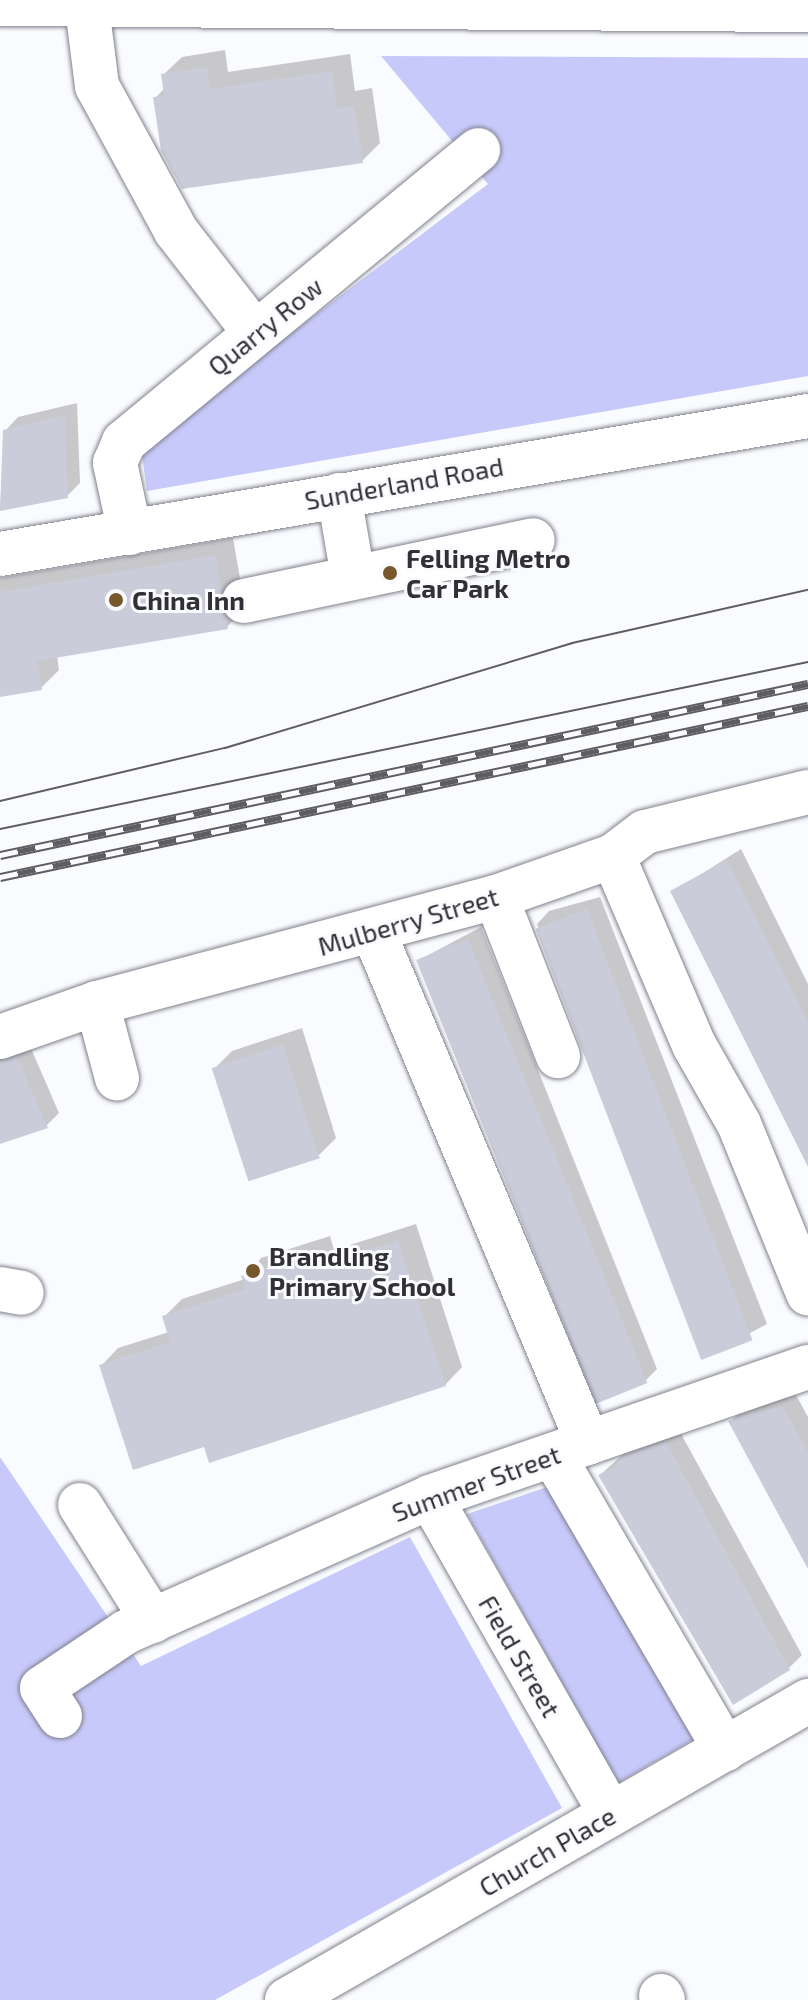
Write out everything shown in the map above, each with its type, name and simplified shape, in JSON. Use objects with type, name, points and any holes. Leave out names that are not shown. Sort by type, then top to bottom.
[{"type":"street","points":[[0,4],[808,10]]},
{"type":"street","points":[[87,7],[97,86],[176,231],[255,333]]},
{"type":"street","name":"Quarry Row","points":[[130,533],[115,463],[124,442],[478,150]]},
{"type":"street","name":"Sunderland Road","points":[[0,554],[808,416]]},
{"type":"street","points":[[339,495],[353,577]]},
{"type":"street","points":[[244,601],[533,540]]},
{"type":"street","name":"Mulberry Street","points":[[0,1037],[97,1003],[374,933],[496,897],[613,856],[645,832],[808,792]]},
{"type":"street","points":[[613,856],[694,1045],[739,1124],[808,1293]]},
{"type":"street","points":[[496,897],[558,1056]]},
{"type":"street","points":[[374,933],[570,1449],[725,1749]]},
{"type":"street","points":[[97,1003],[117,1078]]},
{"type":"street","name":"Summer Street","points":[[60,1716],[42,1688],[153,1621],[430,1497],[808,1367]]},
{"type":"street","name":"Field Street","points":[[430,1497],[611,1814]]},
{"type":"street","points":[[80,1505],[153,1621]]},
{"type":"street","name":"Church Place","points":[[287,2000],[808,1701]]},
{"type":"shaded area","points":[[381,56],[808,58],[808,376],[147,491],[141,447],[488,184]]},
{"type":"shaded area","points":[[0,1457],[141,1666],[410,1537],[562,1808],[215,2000],[0,2000]]},
{"type":"shaded area","points":[[547,1487],[698,1737],[618,1783],[467,1514]]},
{"type":"building","points":[[207,67],[210,89],[332,71],[337,108],[354,106],[363,163],[182,189],[161,151],[153,97],[164,96],[161,74]]},
{"type":"building","points":[[65,415],[68,498],[0,511],[3,430]]},
{"type":"building","points":[[215,555],[228,629],[37,661],[42,690],[0,697],[0,592]]},
{"type":"building","points":[[727,860],[808,1022],[808,1167],[670,891]]},
{"type":"building","points":[[587,909],[753,1340],[701,1360],[536,929]]},
{"type":"building","points":[[468,939],[647,1383],[596,1404],[416,960]]},
{"type":"building","points":[[283,1045],[320,1158],[248,1181],[212,1068]]},
{"type":"building","points":[[17,1057],[48,1128],[0,1144],[0,1061]]},
{"type":"building","points":[[398,1240],[446,1386],[209,1463],[204,1447],[133,1470],[99,1365],[170,1342],[162,1316],[246,1289],[241,1276],[312,1253],[317,1266]]},
{"type":"building","points":[[783,1406],[808,1453],[808,1569],[728,1421]]},
{"type":"building","points":[[666,1442],[790,1670],[733,1705],[598,1475],[618,1466],[616,1460]]},
{"type":"tram line","points":[[0,801],[225,748],[572,643],[808,590]]},
{"type":"tram line","points":[[0,829],[808,662]]},
{"type":"railway","points":[[0,855],[808,684]]},
{"type":"railway","points":[[0,877],[808,706]]},
{"type":"place","name":"Felling Metro Car Park","points":[[390,573]]},
{"type":"place","name":"China Inn","points":[[116,600]]},
{"type":"place","name":"Brandling Primary School","points":[[253,1271]]}]
